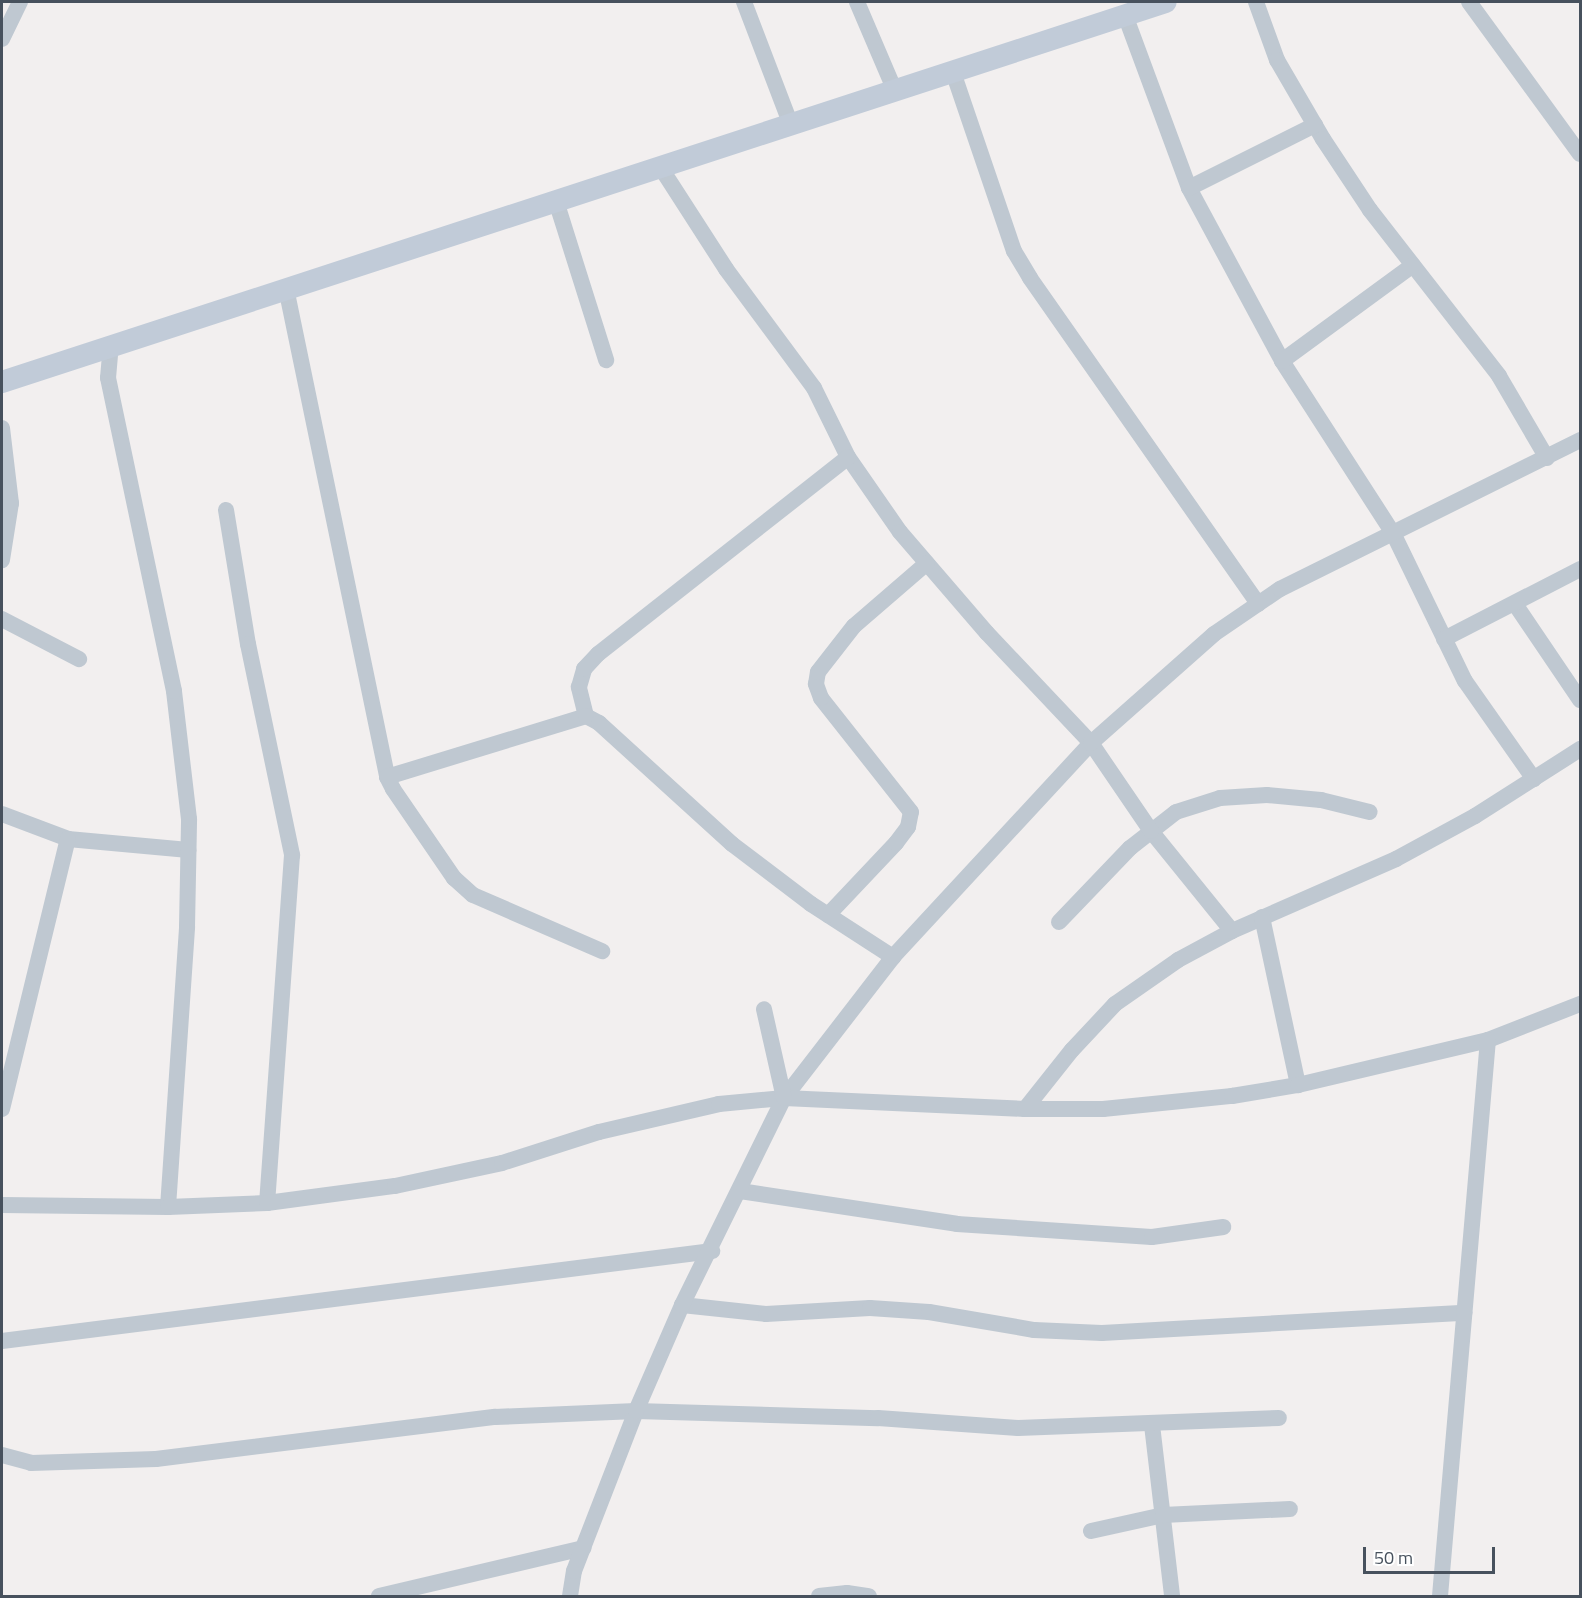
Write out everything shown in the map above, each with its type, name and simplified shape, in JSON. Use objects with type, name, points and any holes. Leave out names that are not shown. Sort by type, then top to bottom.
[{"type":"street","points":[[2,39],[20,2]]},
{"type":"street","points":[[744,2],[791,126]]},
{"type":"street","points":[[857,2],[895,92]]},
{"type":"street","points":[[2,382],[1166,2]]},
{"type":"street","points":[[1256,2],[1277,60],[1315,126],[1370,210],[1499,376],[1547,458]]},
{"type":"street","points":[[1469,2],[1581,154]]},
{"type":"street","points":[[1125,15],[1189,188],[1282,361],[1394,535],[1465,681],[1534,779]]},
{"type":"street","points":[[952,72],[1019,260],[1258,604]]},
{"type":"street","points":[[1189,188],[1315,126]]},
{"type":"street","points":[[661,168],[726,269],[814,388],[848,457],[900,532],[1091,743],[1151,831],[1232,931]]},
{"type":"street","points":[[556,201],[606,360]]},
{"type":"street","points":[[1282,361],[1413,265]]},
{"type":"street","points":[[286,288],[387,777],[454,878],[473,895],[602,951]]},
{"type":"street","points":[[111,345],[108,378],[174,691],[184,755],[188,850],[187,927],[168,1207]]},
{"type":"street","points":[[2,428],[11,503],[2,560]]},
{"type":"street","points":[[570,1596],[583,1548],[636,1411],[682,1305],[712,1251],[784,1098],[893,957],[1091,743],[1188,656],[1280,589],[1394,535],[1581,440]]},
{"type":"street","points":[[848,457],[598,654],[584,669],[579,687],[586,716],[598,723],[732,844],[828,915],[893,957]]},
{"type":"street","points":[[226,510],[248,644],[292,855],[267,1203]]},
{"type":"street","points":[[828,915],[896,843],[908,827],[911,812],[821,698],[816,684],[818,672],[854,626],[927,563]]},
{"type":"street","points":[[1444,639],[1581,569]]},
{"type":"street","points":[[1515,604],[1581,700]]},
{"type":"street","points":[[2,619],[79,658]]},
{"type":"street","points":[[387,777],[586,716]]},
{"type":"street","points":[[1025,1108],[1072,1050],[1115,1004],[1178,960],[1262,917],[1396,859],[1581,749]]},
{"type":"street","points":[[1059,922],[1072,904],[1151,831],[1176,812],[1220,798],[1268,795],[1310,799],[1370,812]]},
{"type":"street","points":[[2,814],[68,839],[188,850]]},
{"type":"street","points":[[2,1109],[68,839]]},
{"type":"street","points":[[1262,917],[1298,1085]]},
{"type":"street","points":[[2,1205],[168,1207],[267,1203],[396,1186],[502,1162],[599,1132],[719,1104],[784,1098],[1025,1108],[1103,1108],[1232,1096],[1298,1085],[1488,1040],[1581,1004]]},
{"type":"street","points":[[764,1009],[784,1098]]},
{"type":"street","points":[[1440,1596],[1488,1040]]},
{"type":"street","points":[[740,1191],[957,1224],[1152,1236],[1223,1227]]},
{"type":"street","points":[[2,1341],[712,1251]]},
{"type":"street","points":[[682,1305],[766,1314],[870,1308],[929,1312],[1034,1330],[1102,1333],[1464,1313]]},
{"type":"street","points":[[2,1455],[31,1463],[146,1460],[495,1417],[636,1411],[879,1419],[1018,1428],[1279,1419]]},
{"type":"street","points":[[1152,1425],[1172,1596]]},
{"type":"street","points":[[1091,1531],[1163,1515],[1290,1509]]},
{"type":"street","points":[[379,1596],[583,1548]]},
{"type":"street","points":[[819,1596],[869,1596]]}]
